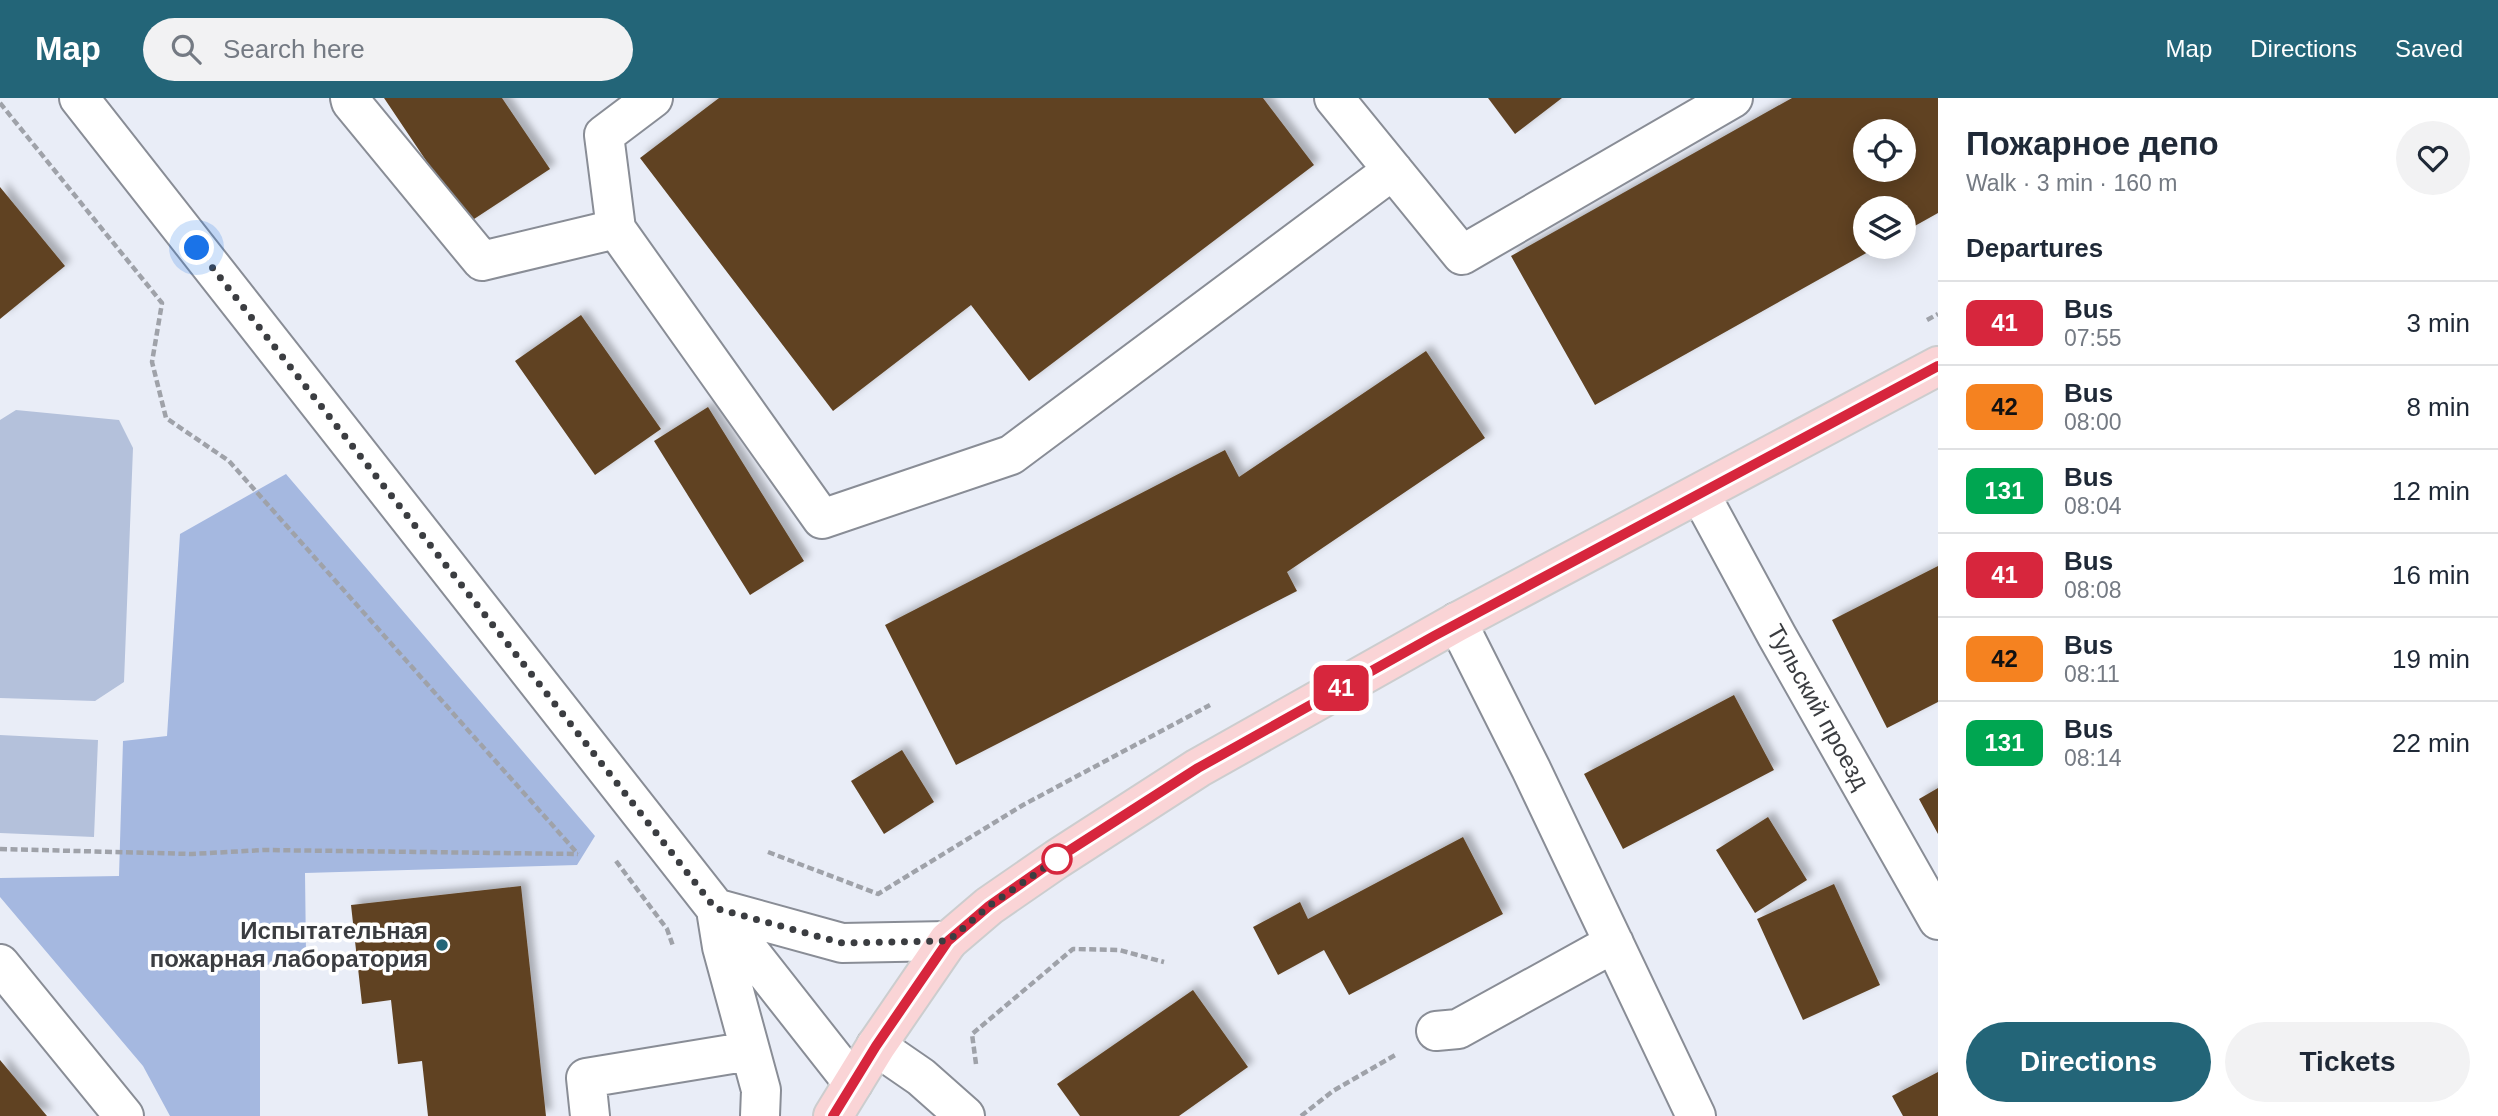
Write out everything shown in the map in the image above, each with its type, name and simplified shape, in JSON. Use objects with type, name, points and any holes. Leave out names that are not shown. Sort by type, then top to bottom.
[{"type":"main road","points":[[833,1116],[876,1046],[948,941],[989,906],[1198,768],[1457,622],[1938,366]]},
{"type":"street","points":[[79,98],[853,1083]]},
{"type":"street","points":[[350,98],[482,261],[615,229]]},
{"type":"street","points":[[653,98],[604,135],[615,229],[822,519],[1011,455],[1393,170]]},
{"type":"street","points":[[1334,98],[1462,255],[1733,98]]},
{"type":"street","name":"Тульский проезд","points":[[1700,494],[1938,920]]},
{"type":"street","points":[[1457,622],[1531,769],[1696,1116]]},
{"type":"street","points":[[715,908],[842,943],[948,941]]},
{"type":"street","points":[[715,908],[722,947],[761,1090],[760,1116]]},
{"type":"street","points":[[1436,1031],[1458,1029],[1614,943]]},
{"type":"street","points":[[0,964],[124,1116]]},
{"type":"street","points":[[876,1046],[921,1077],[965,1116]]},
{"type":"street","points":[[590,1116],[586,1078],[750,1051]]},
{"type":"path","points":[[0,103],[162,303],[152,362],[166,418],[229,461],[578,854],[264,850],[192,854],[0,849]]},
{"type":"path","points":[[768,852],[878,894]]},
{"type":"path","points":[[611,855],[667,929],[675,955]]},
{"type":"path","points":[[972,1034],[1073,949],[1119,950],[1164,962]]},
{"type":"path","points":[[1301,1116],[1333,1091],[1436,1031]]},
{"type":"shaded area","points":[[16,410],[119,420],[133,448],[124,682],[95,701],[0,698],[0,420]]},
{"type":"shaded area","points":[[286,474],[595,836],[577,865],[305,873],[306,954],[260,967],[260,1116],[170,1116],[143,1066],[0,897],[0,878],[119,876],[123,741],[167,736],[180,534]]},
{"type":"shaded area","points":[[0,735],[98,740],[94,837],[0,833]]},
{"type":"building","points":[[384,98],[502,98],[550,169],[468,223]]},
{"type":"building","points":[[719,98],[1263,98],[1314,165],[1029,381],[971,305],[833,411],[640,158]]},
{"type":"building","points":[[1488,98],[1562,98],[1515,134]]},
{"type":"building","points":[[1792,98],[1938,98],[1938,213],[1916,225],[1916,196],[1853,196],[1853,259],[1856,259],[1595,405],[1511,256]]},
{"type":"building","points":[[0,187],[65,266],[0,319]]},
{"type":"building","points":[[581,315],[661,429],[595,475],[515,361]]},
{"type":"building","points":[[1426,351],[1485,438],[1287,572],[1297,591],[956,765],[885,625],[1225,450],[1239,477]]},
{"type":"building","points":[[708,407],[804,561],[750,595],[654,441]]},
{"type":"building","points":[[1938,566],[1938,702],[1887,728],[1832,620]]},
{"type":"building","points":[[1734,695],[1774,770],[1623,849],[1584,774]]},
{"type":"building","points":[[902,750],[934,802],[884,834],[851,781]]},
{"type":"building","points":[[1938,788],[1938,834],[1919,799]]},
{"type":"building","points":[[1768,817],[1807,880],[1755,913],[1716,850]]},
{"type":"building","points":[[1463,837],[1503,914],[1349,995],[1324,950],[1278,975],[1253,927],[1300,902],[1308,919]]},
{"type":"building","points":[[1834,884],[1880,985],[1803,1020],[1757,919]]},
{"type":"building","points":[[521,886],[546,1116],[428,1116],[422,1061],[398,1064],[391,1000],[362,1004],[351,905]]},
{"type":"building","points":[[1193,990],[1248,1067],[1179,1116],[1080,1116],[1057,1084]]},
{"type":"building","points":[[0,1060],[47,1116],[0,1116]]},
{"type":"building","points":[[1938,1072],[1938,1116],[1903,1116],[1892,1096]]},
{"type":"bus line","name":"41","points":[[833,1116],[876,1046],[948,941],[989,906],[1056,859],[1198,768],[1434,636],[1938,366]]},
{"type":"place","name":"Испытательная пожарная лаборатория","points":[[442,945]]},
{"type":"route","points":[[197,248],[715,908],[842,943],[948,941],[989,906],[1057,859]]}]
